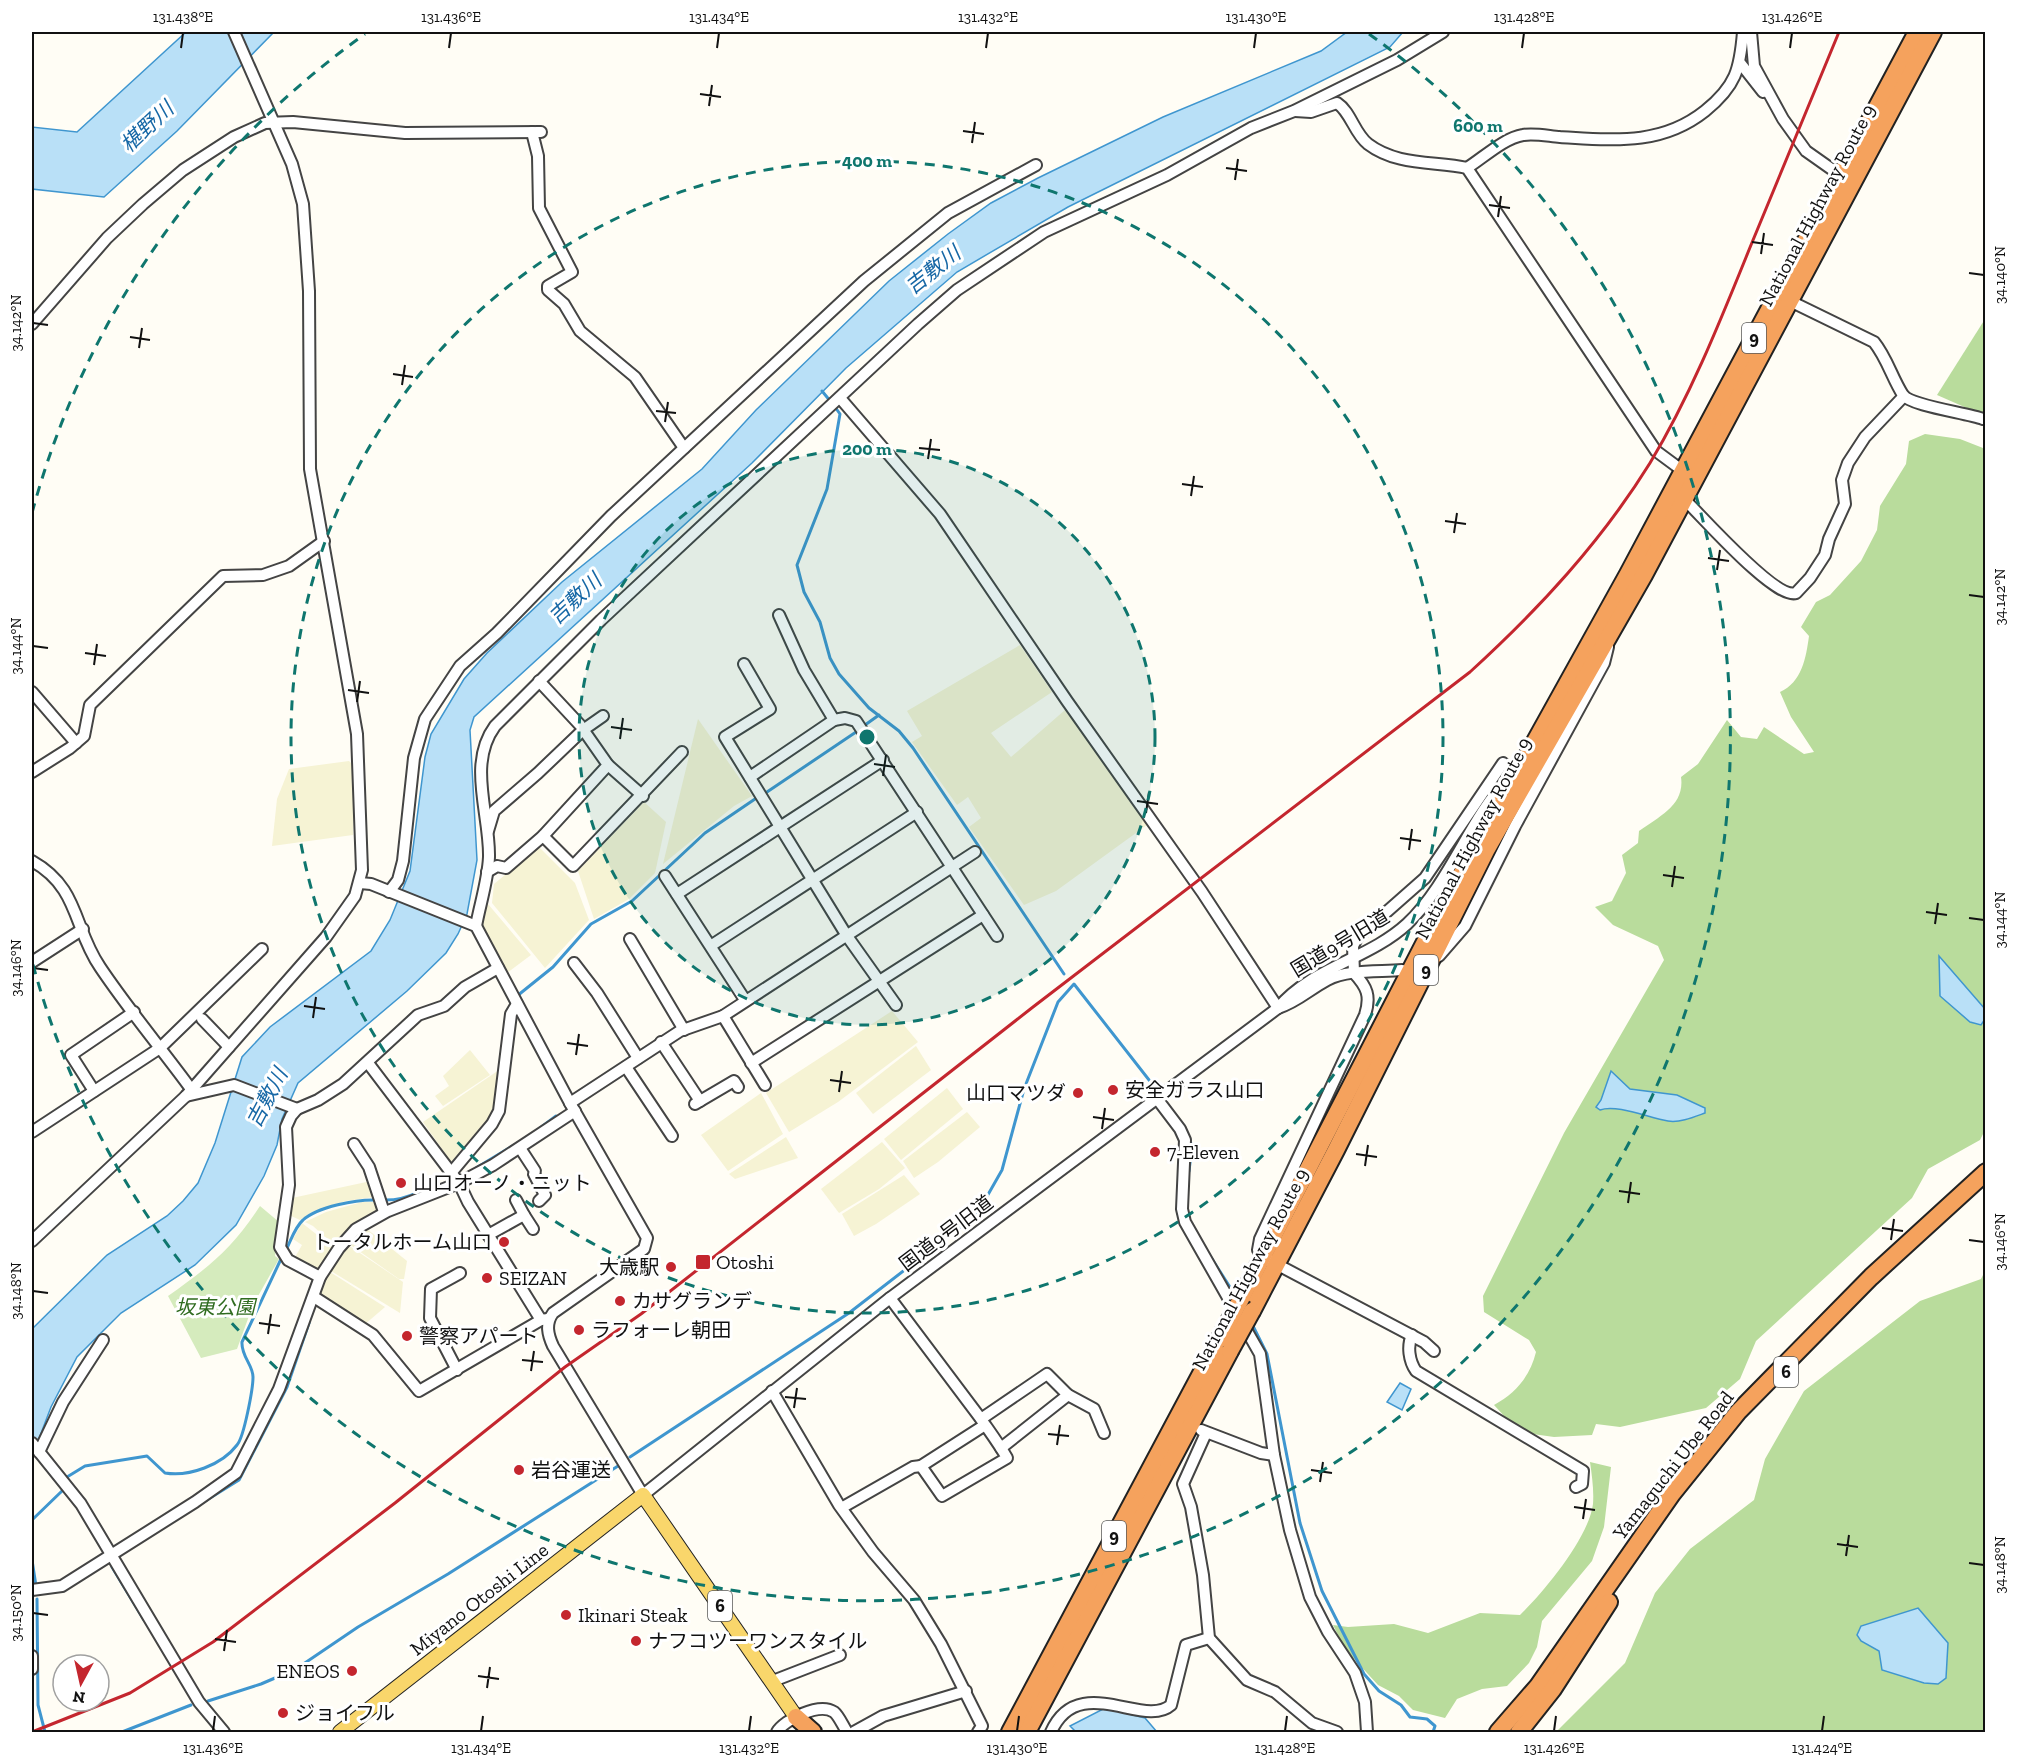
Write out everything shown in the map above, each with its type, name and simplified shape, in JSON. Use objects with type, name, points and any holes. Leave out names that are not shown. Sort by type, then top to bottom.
[{"type":"highway","name":"National Highway Route 9","points":[[1010,1732],[1225,1346],[1252,1311],[1270,1260],[1443,909],[1683,471],[1917,32]]},
{"type":"highway","name":"National Highway Route 9","points":[[1027,1732],[1198,1429],[1242,1297],[1270,1260],[1382,1061],[1487,849],[1611,635],[1933,32]]},
{"type":"highway","name":"Yamaguchi Ube Road","points":[[1498,1732],[1538,1686],[1672,1494],[1738,1412],[1871,1277],[1986,1172]]},
{"type":"highway","name":"Yamaguchi Ube Road","points":[[1519,1732],[1553,1689],[1616,1590],[1694,1478],[1734,1427],[1836,1320],[1945,1214],[1986,1180]]},
{"type":"highway","points":[[799,1725],[813,1732]]},
{"type":"highway","points":[[1033,1732],[1040,1732]]},
{"type":"main road","name":"6","points":[[643,1495],[772,1681],[799,1725]]},
{"type":"main road","name":"Miyano Otoshi Line","points":[[340,1732],[643,1495]]},
{"type":"street","points":[[32,1241],[188,1092],[326,937],[355,896],[360,883],[363,858],[357,734],[310,469],[309,303],[303,204],[299,183],[234,32]]},
{"type":"street","points":[[472,924],[487,872],[487,834],[481,768],[485,740],[538,681],[838,399],[957,290],[1044,232],[1167,175],[1251,128],[1294,111],[1397,60],[1443,32]]},
{"type":"street","points":[[1294,111],[1311,112],[1337,103],[1343,107],[1361,137],[1384,153],[1407,161],[1467,168],[1524,135],[1634,139],[1660,135],[1688,124],[1725,93],[1740,64],[1743,32]]},
{"type":"street","points":[[1751,32],[1754,66],[1783,119],[1806,151],[1840,175]]},
{"type":"street","points":[[1740,64],[1764,92],[1771,96]]},
{"type":"street","points":[[32,324],[107,238],[183,170],[271,116],[405,133],[537,132],[539,208],[572,272],[549,286],[548,290],[564,304],[573,324],[635,377],[684,448]]},
{"type":"street","points":[[389,892],[398,880],[403,861],[414,758],[425,719],[460,666],[611,516],[864,281],[948,213],[1036,165]]},
{"type":"street","points":[[1467,168],[1656,451],[1683,471]]},
{"type":"street","points":[[1790,301],[1874,342],[1882,351],[1904,396],[1912,401],[1966,412],[1983,419]]},
{"type":"street","points":[[1684,499],[1751,566],[1785,592],[1796,593],[1810,578],[1825,555],[1829,539],[1845,504],[1842,480],[1848,463],[1865,437],[1904,396]]},
{"type":"street","points":[[838,399],[940,514],[1067,701],[1202,892],[1278,1008]]},
{"type":"street","points":[[32,772],[84,736],[90,705],[223,576],[262,574],[289,566],[324,541]]},
{"type":"street","points":[[779,615],[804,670],[834,720]]},
{"type":"street","points":[[1439,956],[1464,926],[1515,826],[1604,663],[1611,635]]},
{"type":"street","points":[[744,664],[770,709],[725,737],[848,936],[896,1005]]},
{"type":"street","points":[[538,681],[583,730],[608,765],[643,796]]},
{"type":"street","points":[[32,692],[76,743]]},
{"type":"street","points":[[487,834],[494,811],[583,730],[603,716]]},
{"type":"street","points":[[750,777],[834,720],[845,718],[856,721],[918,812],[997,936]]},
{"type":"street","points":[[543,836],[573,866],[643,796],[682,752]]},
{"type":"street","points":[[677,894],[883,760]]},
{"type":"street","name":"国道9号旧道","points":[[643,1495],[890,1298],[1086,1150],[1158,1100],[1278,1008],[1288,996],[1353,956],[1392,937],[1428,902],[1489,804],[1523,761]]},
{"type":"street","points":[[1434,1351],[1412,1335],[1270,1260],[1258,1250],[1260,1239],[1368,1005],[1366,986],[1354,973],[1353,956],[1357,938],[1425,878],[1503,763]]},
{"type":"street","points":[[487,872],[497,866],[506,868],[543,836],[608,765]]},
{"type":"street","points":[[712,945],[918,812]]},
{"type":"street","points":[[32,1590],[62,1586],[110,1553],[195,1502],[236,1473],[279,1389],[321,1277],[339,1248],[356,1229],[384,1212],[459,1183],[520,1148],[626,1066],[661,1042],[684,1030],[723,1016],[975,852]]},
{"type":"street","points":[[32,861],[57,881],[76,910],[98,965],[160,1048],[188,1092]]},
{"type":"street","points":[[665,876],[712,945],[745,1000]]},
{"type":"street","points":[[314,1297],[373,1335],[419,1391],[545,1319],[647,1245],[647,1238],[472,924],[360,883]]},
{"type":"street","points":[[751,1063],[982,915]]},
{"type":"street","points":[[32,962],[83,929]]},
{"type":"street","points":[[630,939],[684,1030]]},
{"type":"street","points":[[32,1132],[160,1048],[262,949]]},
{"type":"street","points":[[574,963],[597,993],[638,1058]]},
{"type":"street","points":[[188,1092],[234,1085],[293,1108],[333,1091],[368,1063],[418,1015],[444,1005],[465,987],[498,968]]},
{"type":"street","name":"国道9号旧道","points":[[1278,1008],[1292,1004],[1328,979],[1354,973],[1402,970]]},
{"type":"street","points":[[452,1173],[492,1124],[499,1111],[512,1014],[516,1004]]},
{"type":"street","points":[[94,1091],[71,1055],[134,1012]]},
{"type":"street","points":[[723,1016],[765,1086]]},
{"type":"street","points":[[202,1019],[229,1047]]},
{"type":"street","points":[[661,1042],[698,1103],[734,1081]]},
{"type":"street","points":[[368,1063],[459,1183],[488,1235],[545,1319],[553,1346],[643,1495]]},
{"type":"street","points":[[626,1066],[672,1136]]},
{"type":"street","points":[[1158,1100],[1185,1140],[1182,1209],[1185,1222],[1260,1354],[1274,1455],[1290,1530],[1310,1597],[1328,1632],[1355,1673],[1365,1702],[1368,1732]]},
{"type":"street","points":[[293,1108],[286,1127],[289,1185],[280,1247],[288,1260],[321,1277]]},
{"type":"street","points":[[354,1144],[369,1167],[384,1212]]},
{"type":"street","points":[[520,1148],[535,1171],[534,1174],[545,1195],[539,1201]]},
{"type":"street","points":[[516,1200],[533,1229]]},
{"type":"street","points":[[488,1235],[524,1215]]},
{"type":"street","points":[[457,1370],[430,1318],[431,1289],[460,1273]]},
{"type":"street","points":[[890,1298],[983,1422],[1006,1458],[942,1496],[921,1466]]},
{"type":"street","points":[[1412,1335],[1411,1363],[1416,1371],[1583,1471],[1582,1484],[1576,1487]]},
{"type":"street","points":[[103,1340],[36,1448],[81,1504],[199,1702],[224,1732]]},
{"type":"street","points":[[843,1507],[913,1467],[921,1466],[1047,1374],[1068,1395],[1094,1409],[1104,1433]]},
{"type":"street","points":[[772,1391],[839,1505],[843,1507],[873,1552],[914,1600],[966,1691],[982,1726],[978,1732]]},
{"type":"street","points":[[1001,1448],[1068,1395]]},
{"type":"street","points":[[1274,1455],[1261,1453],[1198,1429],[1183,1484],[1191,1507],[1203,1575],[1209,1638],[1247,1680],[1275,1692],[1312,1723],[1337,1732]]},
{"type":"street","points":[[1051,1732],[1062,1716],[1073,1709],[1090,1704],[1119,1705],[1154,1713],[1165,1710],[1171,1705],[1186,1645],[1209,1638]]},
{"type":"street","points":[[772,1681],[840,1655]]},
{"type":"street","points":[[32,1656],[32,1669]]},
{"type":"street","points":[[854,1732],[883,1716],[966,1691]]},
{"type":"street","points":[[777,1732],[781,1726],[799,1725],[827,1709],[835,1713],[847,1732]]},
{"type":"shaded area","points":[[1020,645],[1052,692],[991,733],[1011,757],[1065,710],[1131,799],[1147,825],[1056,891],[1024,905],[969,827],[981,818],[968,797],[957,805],[912,742],[922,736],[907,711]]},
{"type":"shaded area","points":[[698,719],[752,796],[734,806],[663,864]]},
{"type":"shaded area","points":[[349,761],[354,766],[353,835],[272,846],[277,799],[289,769]]},
{"type":"shaded area","points":[[644,802],[666,822],[655,873],[629,899],[594,919],[578,871]]},
{"type":"shaded area","points":[[539,847],[575,883],[589,920],[545,968],[492,903],[494,884]]},
{"type":"shaded area","points":[[488,904],[531,955],[507,973],[480,924]]},
{"type":"shaded area","points":[[892,1011],[918,1042],[838,1102],[789,1132],[766,1093]]},
{"type":"shaded area","points":[[916,1046],[931,1070],[873,1114],[856,1093]]},
{"type":"shaded area","points":[[470,1050],[490,1075],[443,1106],[435,1096],[449,1086],[443,1076]]},
{"type":"shaded area","points":[[499,1070],[498,1092],[491,1115],[451,1162],[423,1122]]},
{"type":"shaded area","points":[[947,1088],[963,1109],[901,1160],[884,1139]]},
{"type":"shaded area","points":[[761,1093],[783,1134],[728,1171],[701,1135]]},
{"type":"shaded area","points":[[967,1112],[980,1127],[938,1162],[914,1178],[903,1161]]},
{"type":"shaded area","points":[[786,1137],[798,1158],[735,1179],[729,1174]]},
{"type":"shaded area","points":[[882,1142],[905,1168],[879,1189],[839,1213],[821,1189]]},
{"type":"shaded area","points":[[904,1175],[920,1194],[854,1236],[842,1214]]},
{"type":"shaded area","points":[[371,1181],[374,1197],[346,1201],[312,1212],[300,1220],[289,1215],[292,1198]]},
{"type":"shaded area","points":[[362,1202],[377,1202],[379,1209],[353,1225],[335,1246],[313,1226],[305,1222],[326,1212]]},
{"type":"shaded area","points":[[302,1223],[334,1248],[320,1270],[314,1271],[294,1259],[302,1245],[293,1239]]},
{"type":"shaded area","points":[[367,1229],[407,1261],[404,1279],[399,1279],[349,1244]]},
{"type":"shaded area","points":[[348,1245],[403,1282],[400,1313],[331,1271]]},
{"type":"shaded area","points":[[330,1272],[385,1307],[364,1325],[325,1300],[320,1294]]},
{"type":"green space","points":[[1985,319],[1985,416],[1937,395]]},
{"type":"green space","points":[[1925,434],[1960,439],[1983,448],[1985,445],[1986,1128],[1980,1140],[1928,1169],[1912,1198],[1756,1341],[1740,1379],[1706,1408],[1620,1427],[1596,1424],[1592,1435],[1554,1437],[1519,1432],[1494,1405],[1521,1383],[1530,1369],[1536,1352],[1529,1340],[1484,1312],[1483,1296],[1564,1133],[1664,960],[1658,946],[1613,925],[1595,907],[1612,901],[1626,873],[1622,855],[1638,843],[1639,831],[1663,815],[1675,802],[1681,787],[1681,777],[1698,764],[1727,720],[1741,737],[1757,739],[1764,727],[1804,754],[1814,752],[1791,717],[1780,692],[1793,682],[1802,668],[1809,636],[1801,627],[1816,602],[1830,595],[1861,561],[1877,530],[1880,506],[1906,464],[1909,441]]},
{"type":"green space","name":"坂東公園","points":[[260,1206],[279,1222],[275,1256],[279,1259],[253,1305],[237,1349],[201,1358],[168,1296],[219,1256],[240,1234]]},
{"type":"green space","points":[[1985,1271],[1985,1732],[1556,1732],[1625,1663],[1655,1593],[1690,1549],[1754,1500],[1765,1459],[1804,1391],[1920,1301],[1981,1279]]},
{"type":"green space","points":[[1590,1462],[1611,1467],[1604,1527],[1592,1561],[1542,1621],[1537,1647],[1529,1663],[1507,1686],[1482,1689],[1457,1699],[1445,1718],[1413,1710],[1399,1696],[1378,1685],[1345,1649],[1333,1625],[1348,1627],[1394,1624],[1428,1633],[1480,1613],[1520,1615],[1541,1593],[1564,1563],[1590,1517],[1593,1488]]},
{"type":"water","name":"椹野川","points":[[186,32],[274,32],[177,131],[104,197],[32,189],[32,127],[77,132]]},
{"type":"water","name":"吉敷川","points":[[1347,32],[1403,32],[1390,47],[1068,207],[957,272],[846,368],[752,463],[474,717],[470,730],[477,860],[467,914],[458,934],[446,953],[407,991],[298,1083],[282,1119],[277,1145],[264,1176],[236,1225],[195,1265],[121,1313],[77,1357],[51,1407],[32,1457],[32,1329],[107,1255],[167,1216],[183,1201],[198,1183],[215,1143],[242,1057],[270,1027],[371,951],[390,920],[410,871],[425,757],[431,734],[464,679],[487,653],[562,582],[702,469],[756,410],[889,281],[948,234],[991,203],[1038,178],[1163,117],[1321,51]]},
{"type":"water","points":[[1939,956],[1985,1009],[1985,1019],[1981,1025],[1970,1022],[1940,996]]},
{"type":"water","points":[[1611,1071],[1630,1089],[1677,1095],[1705,1108],[1705,1113],[1673,1121],[1624,1110],[1600,1110],[1596,1107],[1601,1100]]},
{"type":"water","points":[[1400,1383],[1411,1389],[1402,1410],[1387,1402]]},
{"type":"water","points":[[1918,1608],[1948,1643],[1946,1678],[1938,1684],[1924,1683],[1882,1670],[1879,1651],[1861,1641],[1857,1635],[1861,1626]]},
{"type":"water","points":[[1105,1708],[1145,1718],[1157,1732],[1076,1732],[1070,1726]]},
{"type":"waterway","points":[[822,391],[831,402]]},
{"type":"waterway","points":[[835,407],[840,414],[827,489],[797,565],[804,592],[820,622],[830,658],[839,674],[869,708],[899,731],[913,748],[1064,974]]},
{"type":"waterway","points":[[865,725],[879,715]]},
{"type":"waterway","points":[[764,794],[859,730]]},
{"type":"waterway","points":[[517,996],[553,967],[591,924],[632,901],[705,833],[755,799]]},
{"type":"waterway","points":[[630,1457],[849,1313],[977,1214],[1002,1170],[1024,1089],[1058,1002],[1074,984],[1160,1094]]},
{"type":"waterway","points":[[540,1128],[556,1116]]},
{"type":"waterway","points":[[1184,1126],[1192,1146],[1189,1171]]},
{"type":"waterway","points":[[476,1168],[514,1145]]},
{"type":"waterway","points":[[383,1200],[409,1196],[447,1173]]},
{"type":"waterway","points":[[286,1250],[298,1226],[309,1215],[338,1205],[377,1200]]},
{"type":"waterway","points":[[1203,1245],[1235,1295]]},
{"type":"waterway","points":[[67,1477],[85,1466],[147,1456],[165,1473],[184,1473],[214,1464],[231,1452],[240,1440],[253,1383],[251,1368],[243,1352],[242,1342],[281,1259]]},
{"type":"waterway","points":[[202,1503],[239,1480],[287,1387],[309,1323]]},
{"type":"waterway","points":[[1252,1324],[1267,1354],[1300,1523],[1322,1591],[1364,1674],[1379,1691],[1401,1705],[1410,1717],[1427,1719],[1435,1726],[1433,1732]]},
{"type":"waterway","points":[[208,1701],[261,1684],[296,1669],[358,1627],[448,1574],[618,1466]]},
{"type":"waterway","points":[[33,1519],[62,1491]]},
{"type":"waterway","points":[[32,1517],[32,1531]]},
{"type":"waterway","points":[[32,1560],[36,1586]]},
{"type":"waterway","points":[[112,1567],[144,1620]]},
{"type":"waterway","points":[[37,1599],[38,1705],[45,1732]]},
{"type":"waterway","points":[[122,1732],[191,1705]]},
{"type":"railway","points":[[32,1732],[130,1693],[213,1642],[395,1503],[565,1367],[641,1314],[1033,1007],[1470,672],[1496,648],[1568,574],[1590,547],[1631,492],[1665,437],[1717,329],[1839,32]]},
{"type":"place","name":"安全ガラス山口","points":[[1113,1090]]},
{"type":"place","name":"山口マツダ","points":[[1078,1093]]},
{"type":"place","name":"7-Eleven","points":[[1155,1152]]},
{"type":"place","name":"山口オーノ・ニット","points":[[401,1183]]},
{"type":"place","name":"トータルホーム山口","points":[[504,1242]]},
{"type":"place","name":"Otoshi","points":[[703,1262]]},
{"type":"place","name":"大歳駅","points":[[671,1267]]},
{"type":"place","name":"SEIZAN","points":[[487,1278]]},
{"type":"place","name":"カサグランデ","points":[[620,1301]]},
{"type":"place","name":"ラフォーレ朝田","points":[[579,1330]]},
{"type":"place","name":"警察アパート","points":[[407,1336]]},
{"type":"place","name":"岩谷運送","points":[[519,1470]]},
{"type":"place","name":"Ikinari Steak","points":[[566,1615]]},
{"type":"place","name":"ナフコツーワンスタイル","points":[[636,1641]]},
{"type":"place","name":"ENEOS","points":[[352,1671]]},
{"type":"place","name":"ジョイフル","points":[[283,1713]]}]
